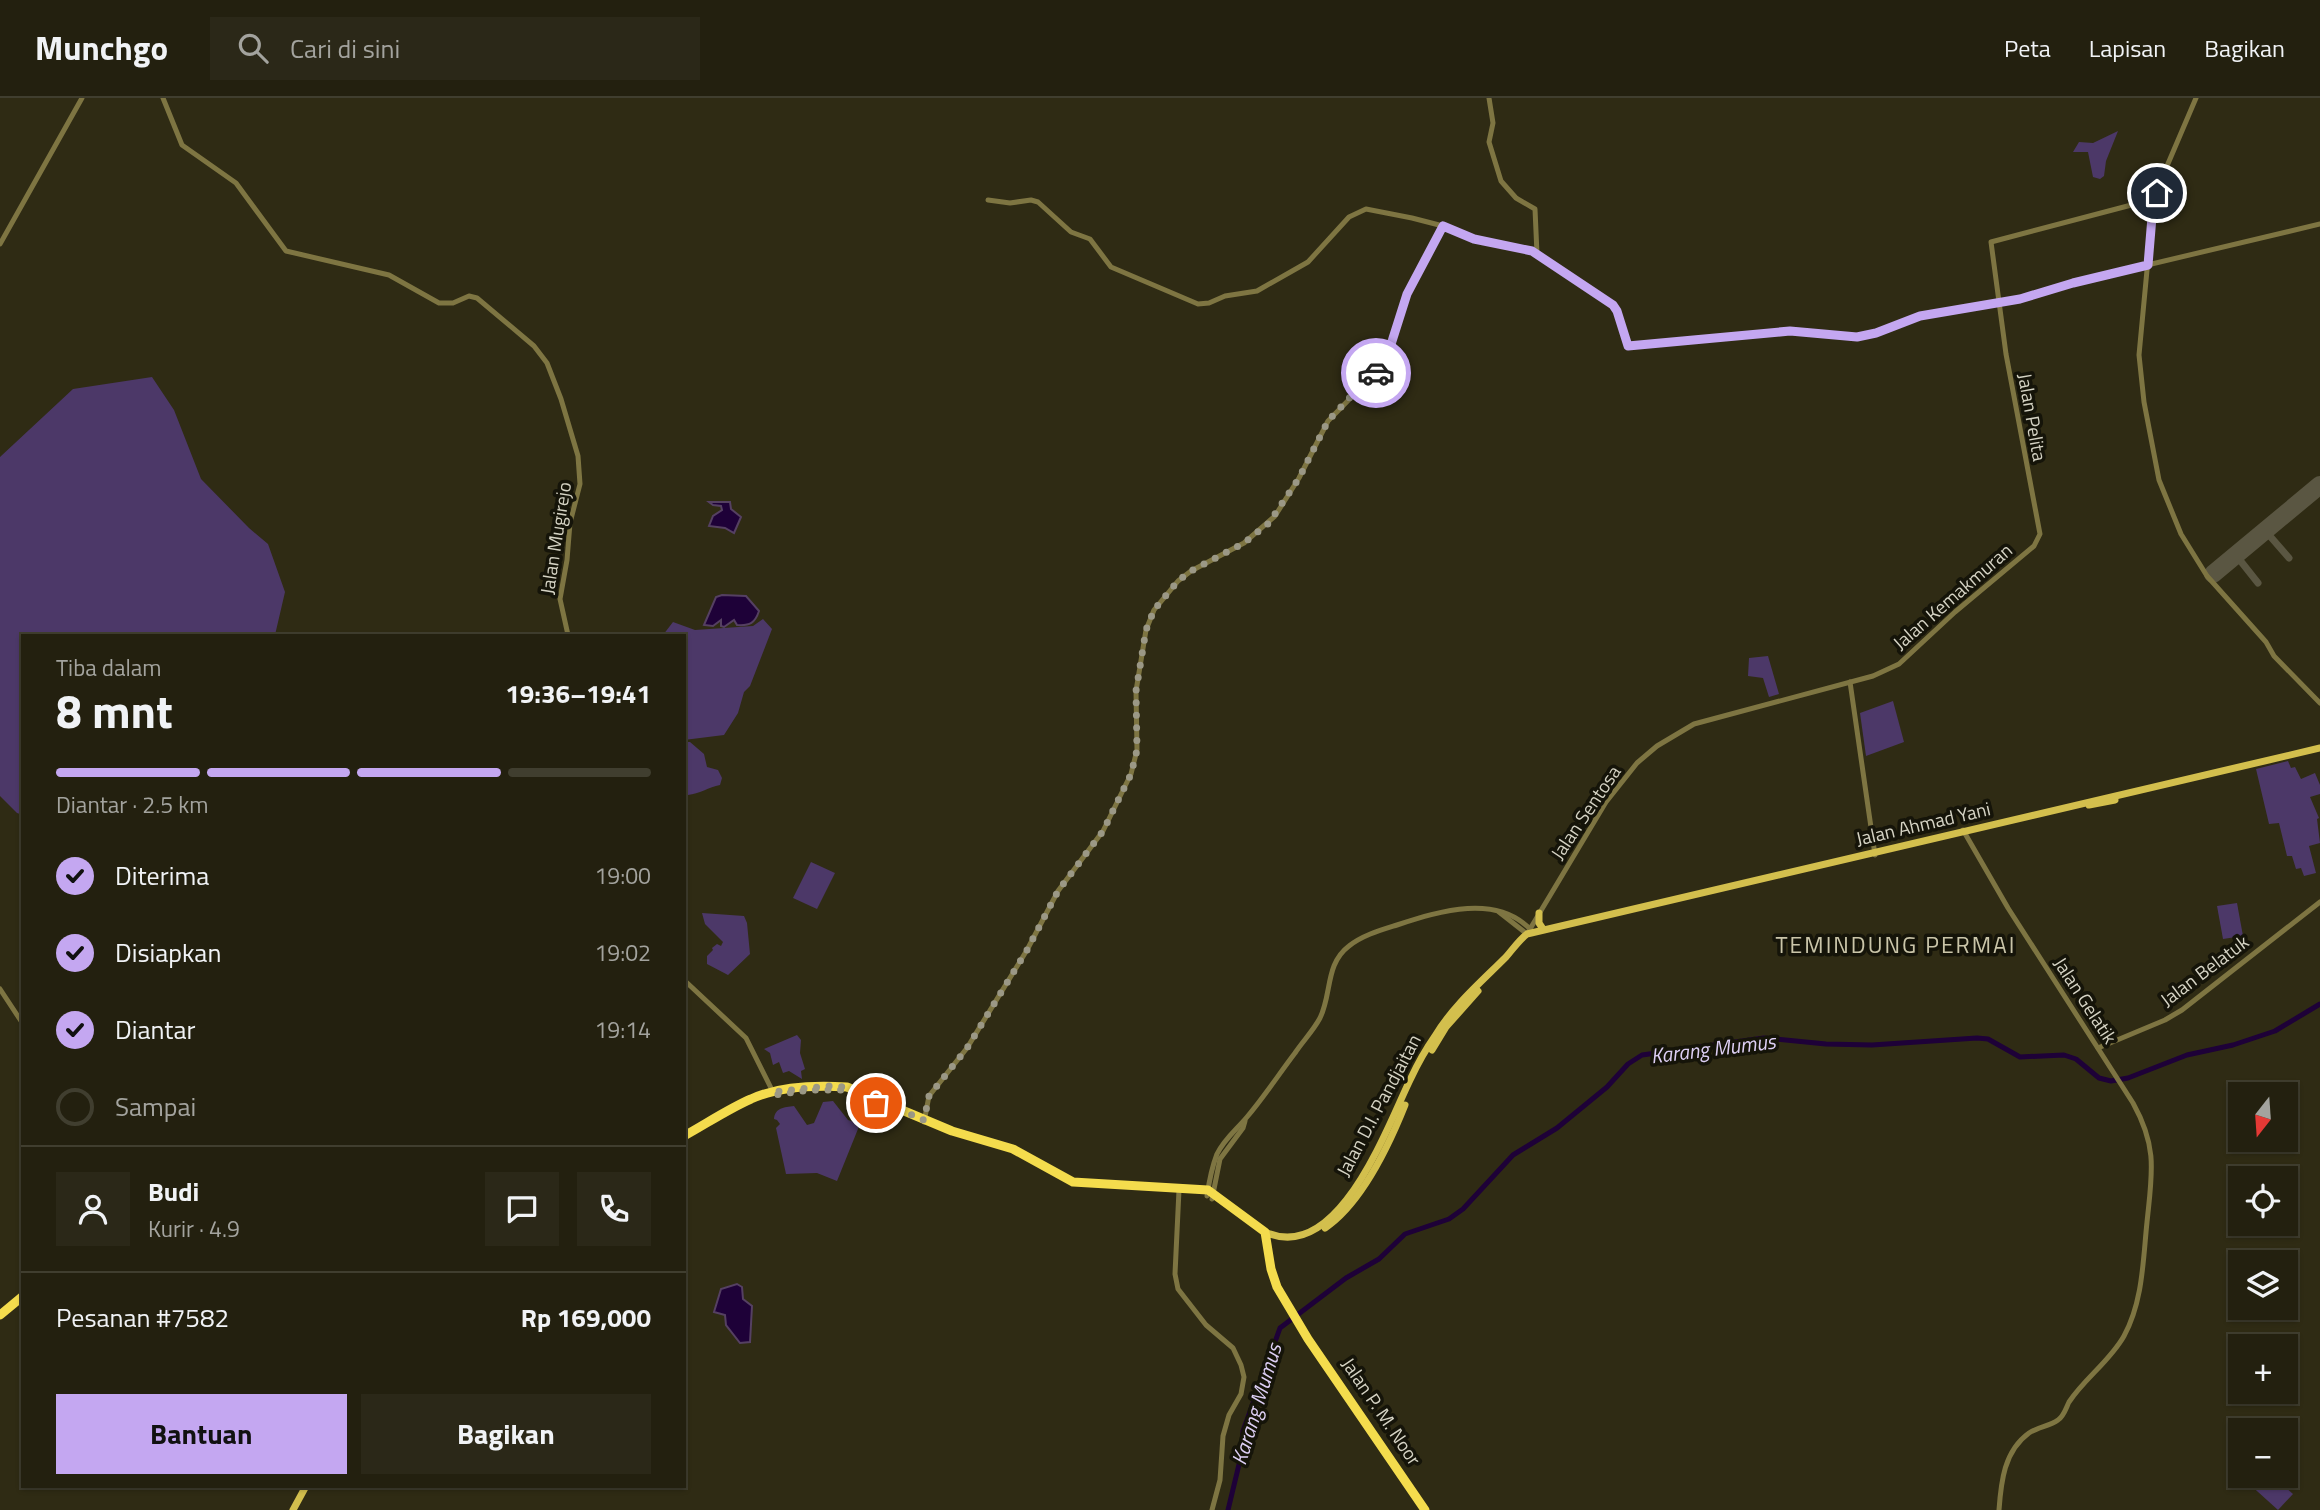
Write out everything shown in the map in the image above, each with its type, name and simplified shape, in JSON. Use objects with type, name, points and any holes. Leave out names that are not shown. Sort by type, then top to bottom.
[{"type":"highway","points":[[686,1137],[774,1094],[809,1090],[848,1091],[955,1136],[1015,1152],[1073,1182],[1210,1194]]},
{"type":"highway","points":[[1015,1152],[1041,1170],[1076,1187],[1179,1190],[1210,1194],[1266,1235]]},
{"type":"highway","name":"Jalan P. M. Noor","points":[[1266,1235],[1276,1285],[1308,1339],[1426,1509]]},
{"type":"highway","points":[[0,1315],[21,1298]]},
{"type":"main road","name":"Jalan Ahmad Yani","points":[[1535,932],[1874,850],[1964,832],[2320,750]]},
{"type":"main road","name":"Jalan Ahmad Yani","points":[[1535,932],[1874,850]]},
{"type":"main road","points":[[1535,932],[1539,913]]},
{"type":"main road","name":"Jalan D.I. Pandjaitan","points":[[1266,1235],[1290,1240],[1317,1233],[1333,1223],[1346,1210],[1387,1147],[1413,1083],[1444,1022],[1535,932]]},
{"type":"main road","points":[[293,1510],[305,1488]]},
{"type":"street","points":[[0,244],[82,98]]},
{"type":"street","name":"Jalan Mugirejo","points":[[163,98],[182,145],[236,183],[286,251],[389,275],[439,303],[453,303],[469,296],[477,298],[537,349],[547,363],[580,463],[580,484],[571,515],[560,599],[568,634]]},
{"type":"street","points":[[1489,98],[1493,123],[1489,140],[1494,162],[1504,185],[1516,198],[1535,209],[1537,254]]},
{"type":"street","points":[[2196,98],[2167,166],[2154,206],[2139,355],[2144,402],[2161,486],[2176,525],[2199,565],[2263,638],[2274,656],[2320,703]]},
{"type":"street","points":[[988,200],[1010,203],[1031,200],[1038,202],[1071,232],[1090,239],[1111,267],[1198,304],[1252,292],[1311,261],[1349,217],[1362,211],[1378,211],[1443,226],[1474,239],[1537,254],[1613,305],[1628,346],[1790,331],[1857,337],[1876,333],[1920,316],[1997,304],[2320,224]]},
{"type":"street","name":"Jalan Pelita","points":[[2034,546],[2040,535],[1997,304],[1990,245],[1992,240],[2139,203],[2154,206]]},
{"type":"street","points":[[924,1122],[929,1096],[967,1048],[1027,950],[1058,891],[1103,831],[1131,774],[1137,750],[1136,691],[1146,630],[1154,610],[1178,581],[1191,571],[1244,543],[1275,516],[1299,478],[1328,421],[1385,363],[1407,294],[1443,226]]},
{"type":"street","name":"Jalan Kemakmuran","points":[[1850,682],[1890,670],[1899,664],[1955,612],[2034,546]]},
{"type":"street","points":[[1850,682],[1874,850]]},
{"type":"street","name":"Jalan Sentosa","points":[[1539,913],[1612,793],[1637,763],[1657,746],[1694,724],[1850,682]]},
{"type":"street","name":"Jalan Gelatik","points":[[1964,832],[2008,908],[2128,1095],[2148,1134],[2151,1175],[2142,1280],[2127,1330],[2116,1348],[2080,1388],[2059,1419],[2030,1433],[2011,1452],[2006,1463],[1999,1510]]},
{"type":"street","name":"Jalan Belatuk","points":[[2098,1048],[2165,1020],[2182,1010],[2320,902]]},
{"type":"street","points":[[1210,1194],[1227,1142],[1242,1128],[1246,1118],[1315,1026],[1325,1004],[1333,967],[1348,946],[1368,935],[1441,911],[1480,909],[1499,912],[1535,932]]},
{"type":"street","points":[[686,982],[746,1038],[774,1094]]},
{"type":"street","points":[[0,989],[21,1021]]},
{"type":"street","points":[[1179,1190],[1175,1274],[1178,1289],[1201,1321],[1233,1348],[1241,1365],[1244,1388],[1228,1415],[1223,1436],[1220,1480],[1212,1510]]},
{"type":"shaded area","points":[[2118,131],[2106,161],[2104,176],[2100,179],[2093,177],[2088,152],[2073,152],[2079,142],[2093,143]]},
{"type":"shaded area","points":[[152,377],[174,410],[201,479],[268,544],[285,592],[275,634],[21,634],[21,814],[0,796],[0,457],[73,389]]},
{"type":"shaded area","points":[[709,502],[730,502],[731,509],[741,517],[734,533],[725,528],[709,526],[713,516],[722,510],[721,506]]},
{"type":"shaded area","points":[[746,596],[759,611],[756,618],[745,625],[737,625],[734,620],[724,627],[721,626],[721,620],[713,626],[704,625],[716,597]]},
{"type":"shaded area","points":[[763,619],[772,629],[750,686],[744,692],[738,713],[724,735],[686,740],[686,634],[664,634],[673,622],[695,630],[753,626]]},
{"type":"shaded area","points":[[1768,656],[1779,694],[1769,697],[1763,678],[1748,676],[1749,658]]},
{"type":"shaded area","points":[[1893,701],[1904,742],[1866,756],[1860,713]]},
{"type":"shaded area","points":[[686,742],[690,742],[704,754],[707,767],[718,770],[722,778],[720,785],[688,795]]},
{"type":"shaded area","points":[[2288,761],[2291,768],[2295,767],[2301,779],[2315,773],[2320,785],[2320,794],[2310,797],[2319,818],[2320,843],[2309,846],[2316,873],[2304,876],[2301,868],[2296,869],[2292,856],[2287,856],[2279,823],[2269,824],[2256,769]]},
{"type":"shaded area","points":[[811,862],[835,873],[817,909],[793,898]]},
{"type":"shaded area","points":[[2237,903],[2243,936],[2223,939],[2217,906]]},
{"type":"shaded area","points":[[702,913],[744,916],[747,923],[750,954],[728,975],[707,964],[707,956],[712,948],[717,944],[721,946],[723,942],[705,924]]},
{"type":"shaded area","points":[[797,1035],[801,1040],[800,1053],[805,1069],[801,1071],[802,1079],[789,1071],[783,1073],[779,1062],[773,1065],[770,1053],[764,1049]]},
{"type":"shaded area","points":[[833,1101],[848,1120],[860,1124],[837,1181],[817,1173],[786,1174],[776,1128],[780,1124],[774,1119],[776,1112],[794,1106],[807,1125],[814,1123],[823,1102]]},
{"type":"shaded area","points":[[737,1284],[742,1287],[743,1299],[752,1306],[750,1342],[740,1343],[726,1325],[725,1315],[714,1312],[721,1289]]},
{"type":"shaded area","points":[[2254,1488],[2286,1488],[2293,1494],[2278,1510]]},
{"type":"waterway","name":"Karang Mumus","points":[[1228,1510],[1242,1452],[1243,1431],[1280,1328],[1346,1278],[1379,1259],[1405,1234],[1449,1219],[1463,1209],[1513,1155],[1557,1128],[1607,1087],[1628,1064],[1642,1055],[1764,1038],[1872,1045],[1977,1038],[1988,1039],[2020,1057],[2064,1055],[2076,1059],[2099,1078],[2111,1081],[2128,1078],[2187,1055],[2233,1045],[2275,1031],[2320,1004]]},
{"type":"taxiway","points":[[2259,536],[2269,535],[2289,558]]},
{"type":"taxiway","points":[[2239,552],[2239,559],[2258,583]]},
{"type":"runway","points":[[2213,574],[2320,485]]},
{"type":"way so far","points":[[876,1103],[842,1090],[809,1090],[775,1095],[773,1092],[828,1086],[847,1087],[924,1120],[929,1096],[967,1048],[1027,950],[1058,891],[1088,855],[1107,824],[1134,768],[1138,730],[1136,691],[1146,630],[1159,601],[1191,571],[1244,543],[1269,523],[1299,478],[1328,421],[1376,373]]},
{"type":"district","name":"TEMINDUNG PERMAI","points":[[1896,944]]},
{"type":"route","points":[[1376,373],[1385,363],[1407,294],[1443,226],[1474,239],[1529,250],[1546,258],[1613,305],[1628,346],[1790,331],[1855,338],[1920,316],[2020,299],[2148,265],[2157,193]]}]
